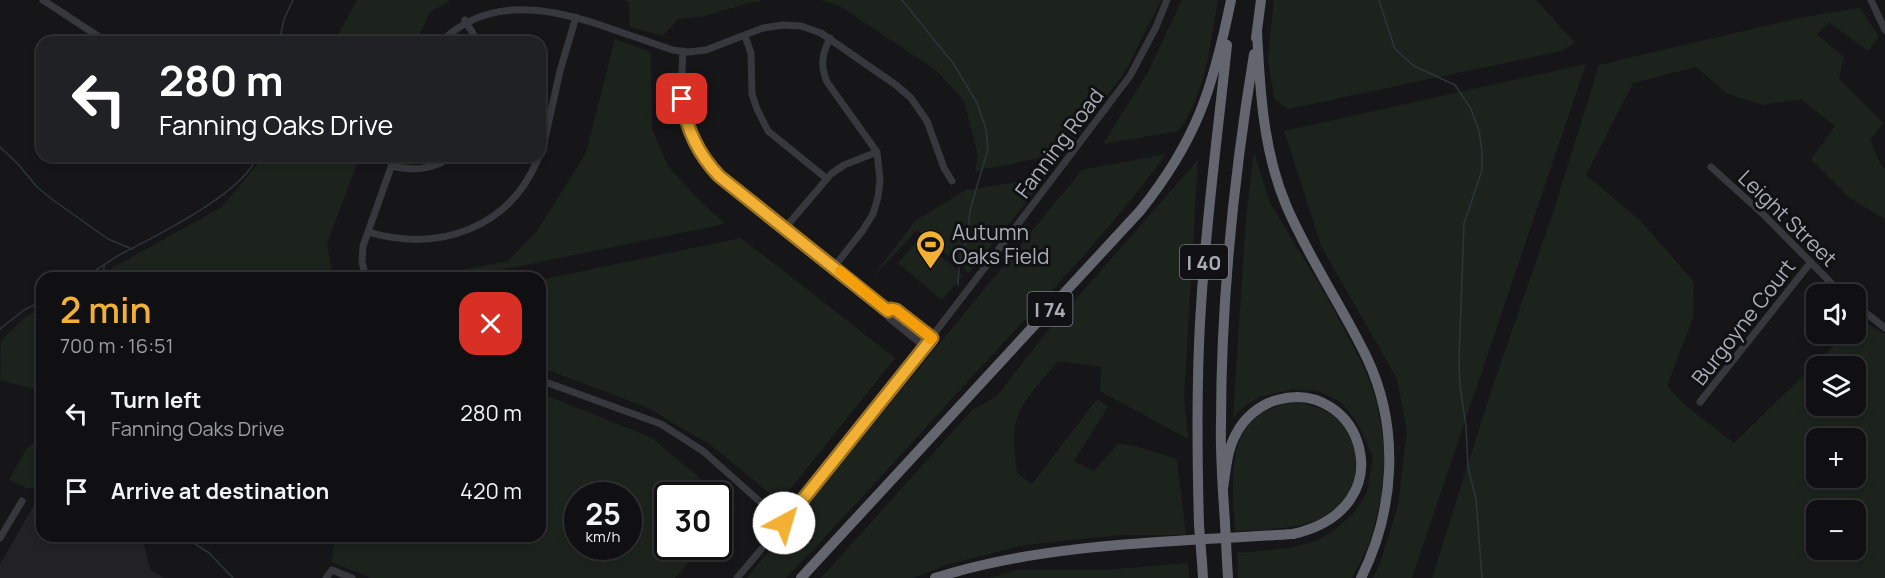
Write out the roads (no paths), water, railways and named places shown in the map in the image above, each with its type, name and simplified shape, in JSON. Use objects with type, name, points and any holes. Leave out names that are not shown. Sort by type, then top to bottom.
[{"type":"highway","name":"I 40","points":[[1203,578],[1197,438],[1200,309],[1232,0]]},
{"type":"highway","name":"I 74","points":[[801,578],[1140,211],[1161,185],[1201,114],[1217,66],[1232,0]]},
{"type":"highway","name":"I 40","points":[[1228,578],[1221,426],[1225,298],[1246,98],[1261,0]]},
{"type":"highway","points":[[1257,31],[1263,123],[1277,180],[1300,236],[1367,359],[1384,410],[1389,452],[1388,488],[1380,529],[1361,578]]},
{"type":"highway","points":[[935,578],[986,563],[1027,556],[1106,547],[1293,534],[1305,531],[1327,522],[1356,492],[1360,477],[1359,447],[1356,438],[1346,422],[1324,403],[1303,397],[1277,400],[1252,413],[1240,427],[1232,442],[1223,488]]},
{"type":"street","points":[[43,0],[98,36]]},
{"type":"street","name":"Fanning Road","points":[[737,578],[925,347],[1130,76],[1156,27],[1167,0]]},
{"type":"street","points":[[1871,0],[1885,30]]},
{"type":"street","points":[[448,36],[465,20],[488,9],[522,5],[550,9],[683,51],[706,50],[763,28],[783,25],[801,26],[830,38],[896,85],[917,105],[931,129],[940,159],[952,181]]},
{"type":"street","points":[[546,133],[560,70],[576,17]]},
{"type":"street","points":[[465,20],[474,36]]},
{"type":"street","points":[[745,36],[751,53],[752,94],[768,131],[826,178]]},
{"type":"street","points":[[830,38],[822,53],[821,66],[827,82],[877,152],[880,180],[876,206],[868,222],[834,267]]},
{"type":"street","points":[[683,51],[681,80],[685,118],[696,145],[706,161],[726,182],[888,311],[889,318],[925,347]]},
{"type":"street","points":[[785,228],[826,178],[844,165],[877,152]]},
{"type":"street","points":[[365,272],[362,254],[393,162]]},
{"type":"street","points":[[391,166],[422,169],[443,162]]},
{"type":"street","points":[[368,232],[412,240],[441,237],[468,230],[497,213],[515,198],[532,174],[536,162]]},
{"type":"street","name":"Leight Street","points":[[1711,167],[1748,199],[1832,284]]},
{"type":"street","name":"Burgoyne Court","points":[[1700,402],[1811,262]]},
{"type":"street","points":[[888,311],[896,310],[932,338]]},
{"type":"street","points":[[1866,313],[1885,328]]},
{"type":"street","points":[[546,382],[661,424],[703,451],[784,523]]},
{"type":"street","points":[[0,538],[22,501]]},
{"type":"street","points":[[326,578],[332,570],[352,578]]},
{"type":"waterway","points":[[280,36],[284,19],[293,0]]},
{"type":"waterway","points":[[902,0],[953,63],[977,103],[986,129],[988,149],[970,210],[968,233],[959,265],[958,285]]},
{"type":"waterway","points":[[1379,0],[1395,49],[1414,66],[1455,85],[1471,109],[1479,131],[1482,170],[1464,223],[1459,361],[1468,467],[1476,499],[1482,578]]},
{"type":"waterway","points":[[0,147],[37,187],[53,200],[108,239],[132,249]]},
{"type":"waterway","points":[[93,272],[219,198],[236,184],[254,162]]},
{"type":"waterway","points":[[104,266],[104,272]]},
{"type":"waterway","points":[[0,329],[24,310],[36,304]]},
{"type":"waterway","points":[[192,542],[209,553],[233,578]]},
{"type":"place","name":"Autumn Oaks Field","points":[[931,270]]}]
